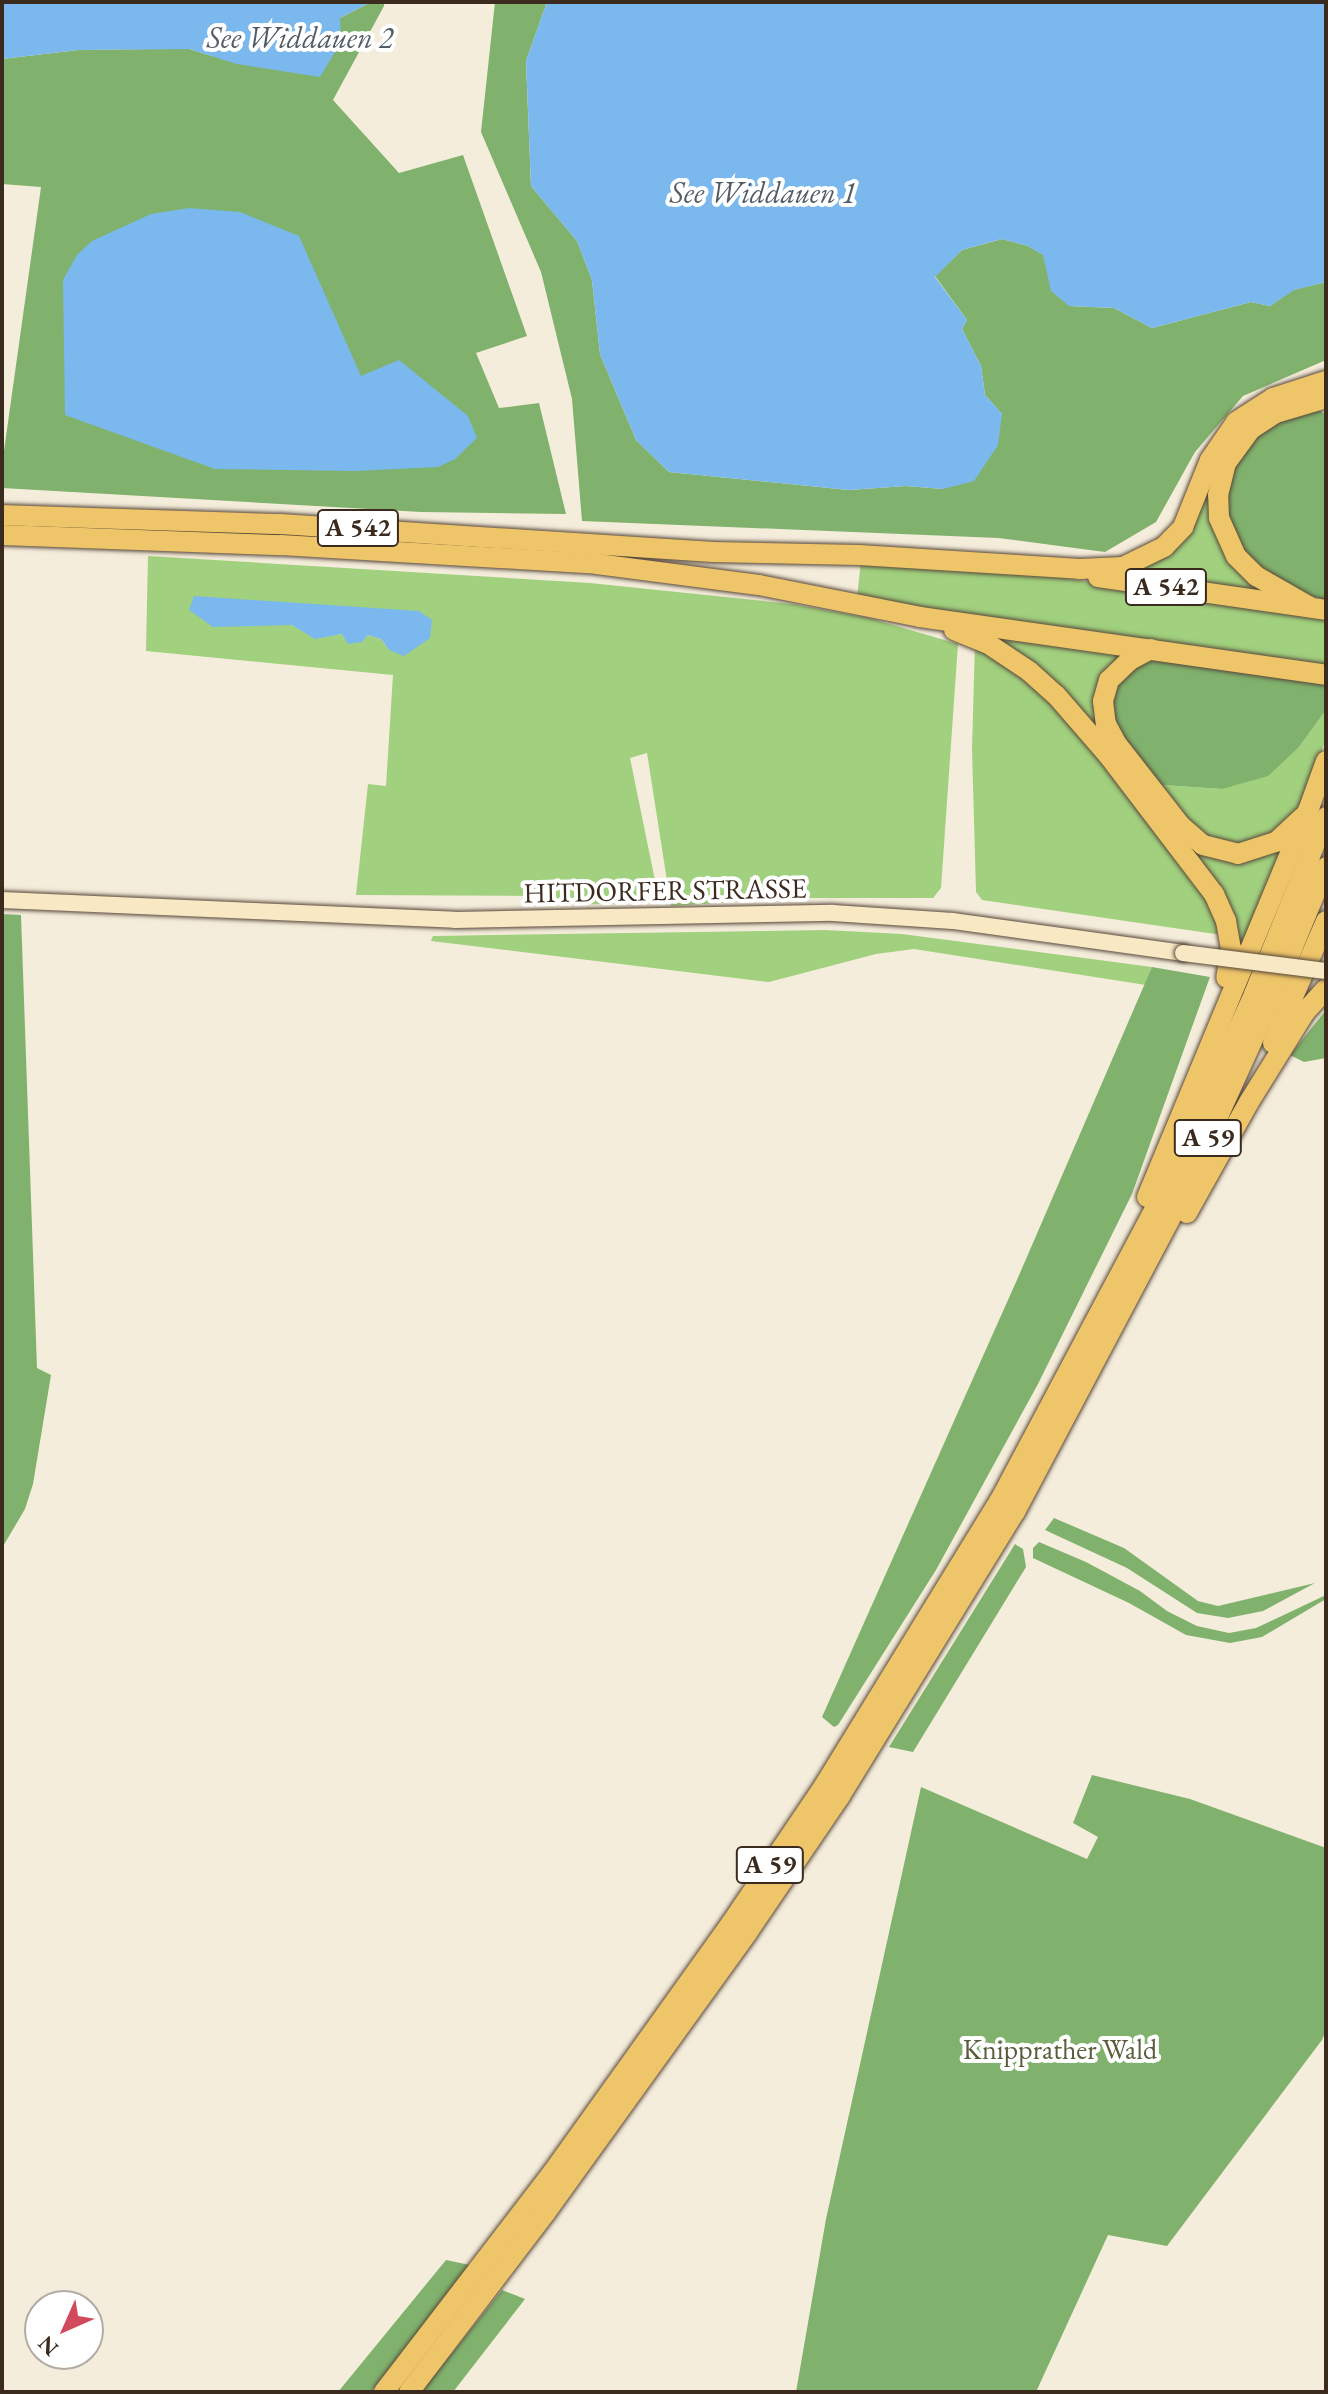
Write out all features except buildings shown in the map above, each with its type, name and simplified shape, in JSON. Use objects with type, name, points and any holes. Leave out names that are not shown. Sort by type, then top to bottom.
[{"type":"highway","points":[[1022,566],[1080,569],[1123,567],[1164,547],[1183,527],[1210,460],[1236,422],[1273,398],[1326,381]]},
{"type":"highway","points":[[1318,608],[1256,576],[1236,556],[1219,518],[1218,495],[1226,463],[1251,429],[1276,413],[1326,398]]},
{"type":"highway","name":"A 542","points":[[2,515],[265,523],[713,552],[887,556],[1022,566],[1318,608]]},
{"type":"highway","name":"A 542","points":[[2,535],[311,546],[597,564],[759,585],[920,617],[1322,674]]},
{"type":"highway","points":[[920,617],[987,643],[1056,695],[1214,894],[1226,921],[1231,948],[1223,991],[1203,1057]]},
{"type":"highway","points":[[1151,649],[1130,660],[1109,680],[1103,701],[1106,724],[1116,743],[1180,825],[1203,845],[1238,854],[1276,842],[1317,814]]},
{"type":"highway","points":[[1105,1306],[1117,1264],[1203,1057],[1317,814],[1326,761]]},
{"type":"highway","name":"A 59","points":[[384,2392],[553,2172],[724,1933],[824,1786],[1000,1500],[1164,1191],[1254,994],[1317,814]]},
{"type":"highway","name":"A 59","points":[[409,2392],[592,2148],[806,1846],[933,1647],[1075,1402],[1181,1198],[1270,1002],[1326,867]]},
{"type":"highway","points":[[1249,1102],[1326,921]]},
{"type":"highway","points":[[1075,1402],[1102,1370],[1249,1102],[1305,1012],[1326,989]]},
{"type":"main road","name":"HITDORFER STRASSE","points":[[2,900],[455,920],[833,913],[953,921],[1326,971]]},
{"type":"green space","points":[[371,2],[384,2],[384,6],[333,100],[399,173],[463,155],[527,336],[476,353],[499,408],[539,403],[566,514],[421,512],[2,488],[2,465],[41,187],[2,184],[2,59],[78,50],[189,49],[212,56],[340,18]]},
{"type":"green space","points":[[495,2],[547,2],[526,61],[531,186],[577,241],[592,280],[600,354],[636,440],[669,472],[849,490],[906,486],[943,489],[1002,414],[985,395],[981,366],[962,329],[967,320],[935,276],[962,250],[1002,239],[1028,246],[1044,255],[1069,306],[1114,308],[1152,328],[1251,302],[1270,306],[1293,290],[1326,282],[1326,360],[1243,396],[1195,452],[1156,522],[1105,552],[998,538],[582,521],[572,399],[541,272],[481,132]]},
{"type":"green space","points":[[1307,396],[1278,595],[1120,572],[1138,567],[1207,484]]},
{"type":"green space","points":[[1314,406],[1326,415],[1326,600],[1296,592],[1257,572],[1223,516],[1227,474],[1267,423]]},
{"type":"green space","points":[[148,556],[590,583],[792,604],[869,618],[958,644],[941,888],[933,898],[795,898],[671,906],[647,753],[630,758],[658,895],[656,903],[551,905],[549,896],[356,895],[368,784],[386,786],[393,675],[146,651]],"holes":[[[292,625],[430,638],[389,650],[381,639],[368,635],[361,642],[342,634],[316,638]]]},
{"type":"green space","points":[[861,561],[1045,575],[1326,618],[1326,666],[857,598]]},
{"type":"green space","points":[[978,629],[1136,650],[1101,706],[1207,850],[1289,838],[1244,951],[1088,724]]},
{"type":"green space","points":[[975,643],[1042,688],[1208,896],[1222,935],[982,900],[976,892],[972,749]]},
{"type":"green space","points":[[1147,658],[1326,681],[1326,710],[1299,747],[1268,776],[1222,789],[1163,785],[1158,788],[1117,737],[1110,688]]},
{"type":"green space","points":[[1326,710],[1326,739],[1302,804],[1282,830],[1241,848],[1204,836],[1158,788],[1163,785],[1222,789],[1299,747]]},
{"type":"green space","points":[[2,914],[21,915],[37,1368],[51,1375],[33,1484],[25,1509],[2,1548]]},
{"type":"green space","points":[[825,930],[902,934],[1152,967],[1146,985],[914,949],[876,954],[769,982],[431,941],[433,936]]},
{"type":"green space","points":[[1152,967],[1210,977],[1132,1194],[1038,1384],[936,1570],[834,1727],[822,1717],[1020,1273]]},
{"type":"green space","points":[[1326,1010],[1326,1058],[1304,1062],[1290,1055]]},
{"type":"green space","points":[[1054,1518],[1124,1548],[1198,1601],[1218,1606],[1315,1583],[1263,1611],[1228,1618],[1197,1613],[1127,1568],[1045,1530]]},
{"type":"green space","points":[[1039,1542],[1086,1562],[1197,1626],[1229,1633],[1256,1628],[1326,1595],[1326,1599],[1262,1637],[1230,1643],[1186,1635],[1129,1603],[1033,1558],[1033,1548]]},
{"type":"green space","points":[[1015,1544],[1023,1549],[1026,1567],[913,1752],[889,1747]]},
{"type":"green space","name":"Knipprather Wald","points":[[1092,1775],[1190,1799],[1326,1848],[1326,2030],[1322,2040],[1167,2246],[1108,2235],[1036,2392],[796,2392],[826,2219],[921,1787],[1087,1859],[1098,1837],[1073,1823]]},
{"type":"green space","points":[[446,2260],[470,2265],[371,2392],[338,2392]]},
{"type":"green space","points":[[502,2290],[525,2299],[453,2392],[421,2392]]},
{"type":"water","name":"See Widdauen 2","points":[[2,2],[371,2],[340,18],[341,42],[320,77],[237,64],[189,49],[78,50],[2,59]]},
{"type":"water","name":"See Widdauen 1","points":[[547,2],[1326,2],[1326,282],[1294,290],[1270,306],[1251,302],[1152,328],[1114,308],[1069,306],[1051,291],[1043,255],[1028,246],[1002,239],[962,250],[935,277],[967,320],[962,329],[981,366],[985,395],[1002,414],[998,445],[974,481],[943,489],[906,486],[849,490],[669,472],[636,440],[600,354],[592,280],[577,241],[531,186],[526,61]]},
{"type":"water","points":[[189,208],[240,212],[299,236],[361,376],[399,360],[468,416],[477,438],[455,459],[438,467],[354,471],[215,469],[65,415],[63,280],[77,255],[92,241],[151,214]]},
{"type":"water","points":[[194,596],[419,611],[432,620],[430,638],[404,656],[389,650],[381,639],[368,635],[362,642],[348,644],[342,634],[315,639],[292,625],[213,627],[189,610]]}]
